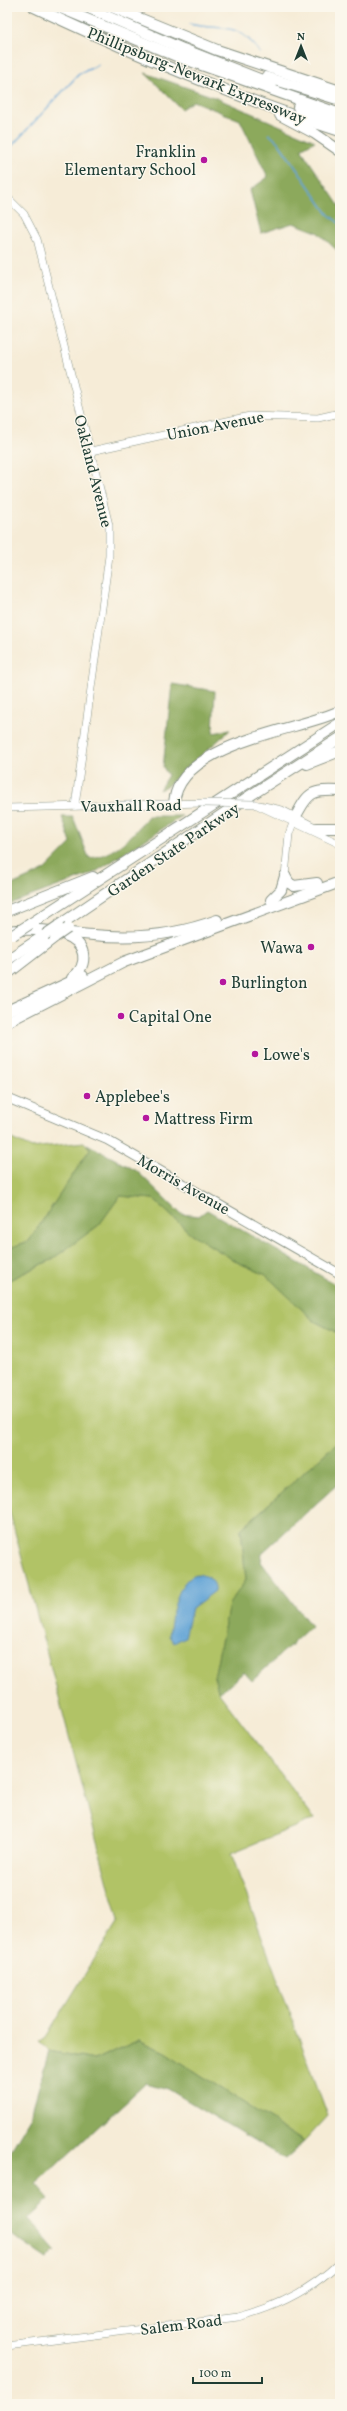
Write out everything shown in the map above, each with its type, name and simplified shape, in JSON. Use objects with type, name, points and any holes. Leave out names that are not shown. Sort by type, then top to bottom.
[{"type":"highway","name":"Phillipsburg-Newark Expressway","points":[[34,7],[166,66],[269,107],[340,131]]},
{"type":"highway","name":"Phillipsburg-Newark Expressway","points":[[58,7],[133,40],[179,53],[340,107]]},
{"type":"highway","name":"Phillipsburg-Newark Expressway","points":[[86,7],[142,32],[179,53],[340,114]]},
{"type":"highway","name":"Phillipsburg-Newark Expressway","points":[[112,7],[194,41],[340,91]]},
{"type":"highway","points":[[179,53],[340,100]]},
{"type":"highway","points":[[179,53],[226,79],[340,123]]},
{"type":"highway","points":[[269,107],[286,120],[314,133],[340,151]]},
{"type":"highway","points":[[174,804],[176,792],[183,780],[220,751],[251,738],[317,721],[340,711]]},
{"type":"highway","name":"Garden State Parkway","points":[[7,960],[37,929],[129,860],[340,723]]},
{"type":"highway","name":"Garden State Parkway","points":[[9,935],[37,929],[63,927],[135,875],[340,738]]},
{"type":"highway","points":[[285,774],[340,751]]},
{"type":"highway","points":[[295,820],[306,798],[311,793],[322,791],[340,791]]},
{"type":"highway","points":[[317,828],[340,828]]},
{"type":"highway","points":[[7,911],[76,885],[129,860]]},
{"type":"highway","points":[[37,929],[109,936],[168,933],[203,925],[340,875]]},
{"type":"highway","points":[[285,876],[289,883],[294,886],[317,883]]},
{"type":"highway","points":[[271,900],[281,890],[285,876]]},
{"type":"highway","points":[[7,1022],[124,962],[340,882]]},
{"type":"highway","points":[[7,974],[55,937],[63,927]]},
{"type":"highway","points":[[37,929],[71,937],[81,946],[84,954],[82,967],[77,974],[66,982]]},
{"type":"highway","points":[[7,1012],[66,982],[108,965],[124,962]]},
{"type":"main road","name":"Morris Avenue","points":[[7,1098],[24,1106],[69,1122],[107,1140],[340,1274]]},
{"type":"main road","name":"Morris Avenue","points":[[7,1104],[24,1106]]},
{"type":"street","name":"Oakland Avenue","points":[[7,198],[24,214],[37,239],[108,516],[110,544],[75,806]]},
{"type":"street","name":"Union Avenue","points":[[91,452],[250,416],[318,418],[340,413]]},
{"type":"street","name":"Vauxhall Road","points":[[7,808],[203,803],[255,804],[277,807],[295,820],[336,842]]},
{"type":"street","name":"Vauxhall Road","points":[[255,804],[274,814],[317,828],[336,842]]},
{"type":"street","points":[[285,876],[289,834],[295,820]]},
{"type":"street","name":"Salem Road","points":[[7,2346],[243,2316],[294,2296],[319,2280],[340,2262]]},
{"type":"green space","points":[[145,73],[214,97],[315,141],[301,149],[340,207],[340,253],[317,232],[293,223],[261,233],[250,190],[268,177],[240,120],[193,101],[181,109]]},
{"type":"green space","points":[[172,684],[215,691],[213,733],[230,730],[167,786],[159,790],[168,775],[163,767]]},
{"type":"green space","points":[[148,816],[182,816],[94,873],[7,905],[7,887],[43,871],[71,843],[62,817],[73,817],[89,858],[115,849],[130,837]]},
{"type":"green space","points":[[7,1137],[32,1148],[84,1142],[90,1149],[29,1241],[7,1249]]},
{"type":"green space","points":[[87,1144],[137,1171],[181,1214],[199,1216],[207,1210],[340,1287],[340,1338],[334,1331],[314,1321],[266,1275],[237,1262],[190,1233],[153,1199],[120,1196],[99,1225],[51,1260],[7,1281],[7,1249],[29,1241],[90,1149]]},
{"type":"green space","points":[[120,1196],[153,1199],[190,1233],[237,1262],[266,1275],[314,1321],[334,1331],[340,1338],[340,1360],[336,1371],[340,1373],[340,1440],[241,1529],[246,1580],[229,1605],[214,1677],[219,1693],[314,1819],[231,1853],[328,2116],[304,2142],[165,2052],[139,2040],[95,2060],[49,2051],[39,2042],[46,2037],[118,1921],[7,1502],[7,1281],[51,1260],[99,1225]]},
{"type":"green space","points":[[340,1440],[340,1482],[262,1553],[261,1562],[311,1626],[252,1681],[244,1672],[219,1693],[214,1677],[229,1604],[246,1580],[241,1529]]},
{"type":"green space","points":[[139,2040],[165,2052],[304,2142],[285,2159],[168,2089],[146,2083],[36,2184],[49,2199],[28,2218],[56,2250],[47,2259],[7,2232],[7,2157],[30,2118],[49,2051],[95,2060]]},
{"type":"water","points":[[197,1574],[213,1581],[215,1591],[192,1608],[185,1637],[174,1643],[169,1636],[171,1619],[176,1600],[184,1583],[190,1577]]},
{"type":"waterway","points":[[189,24],[236,31],[244,35],[252,42],[260,53]]},
{"type":"waterway","points":[[7,151],[79,74],[98,65]]},
{"type":"waterway","points":[[269,134],[278,142],[328,214],[340,224]]},
{"type":"place","name":"Franklin Elementary School","points":[[204,160]]},
{"type":"place","name":"Wawa","points":[[311,947]]},
{"type":"place","name":"Burlington","points":[[223,982]]},
{"type":"place","name":"Capital One","points":[[121,1016]]},
{"type":"place","name":"Lowe's","points":[[255,1054]]},
{"type":"place","name":"Applebee's","points":[[87,1096]]},
{"type":"place","name":"Mattress Firm","points":[[146,1118]]}]
